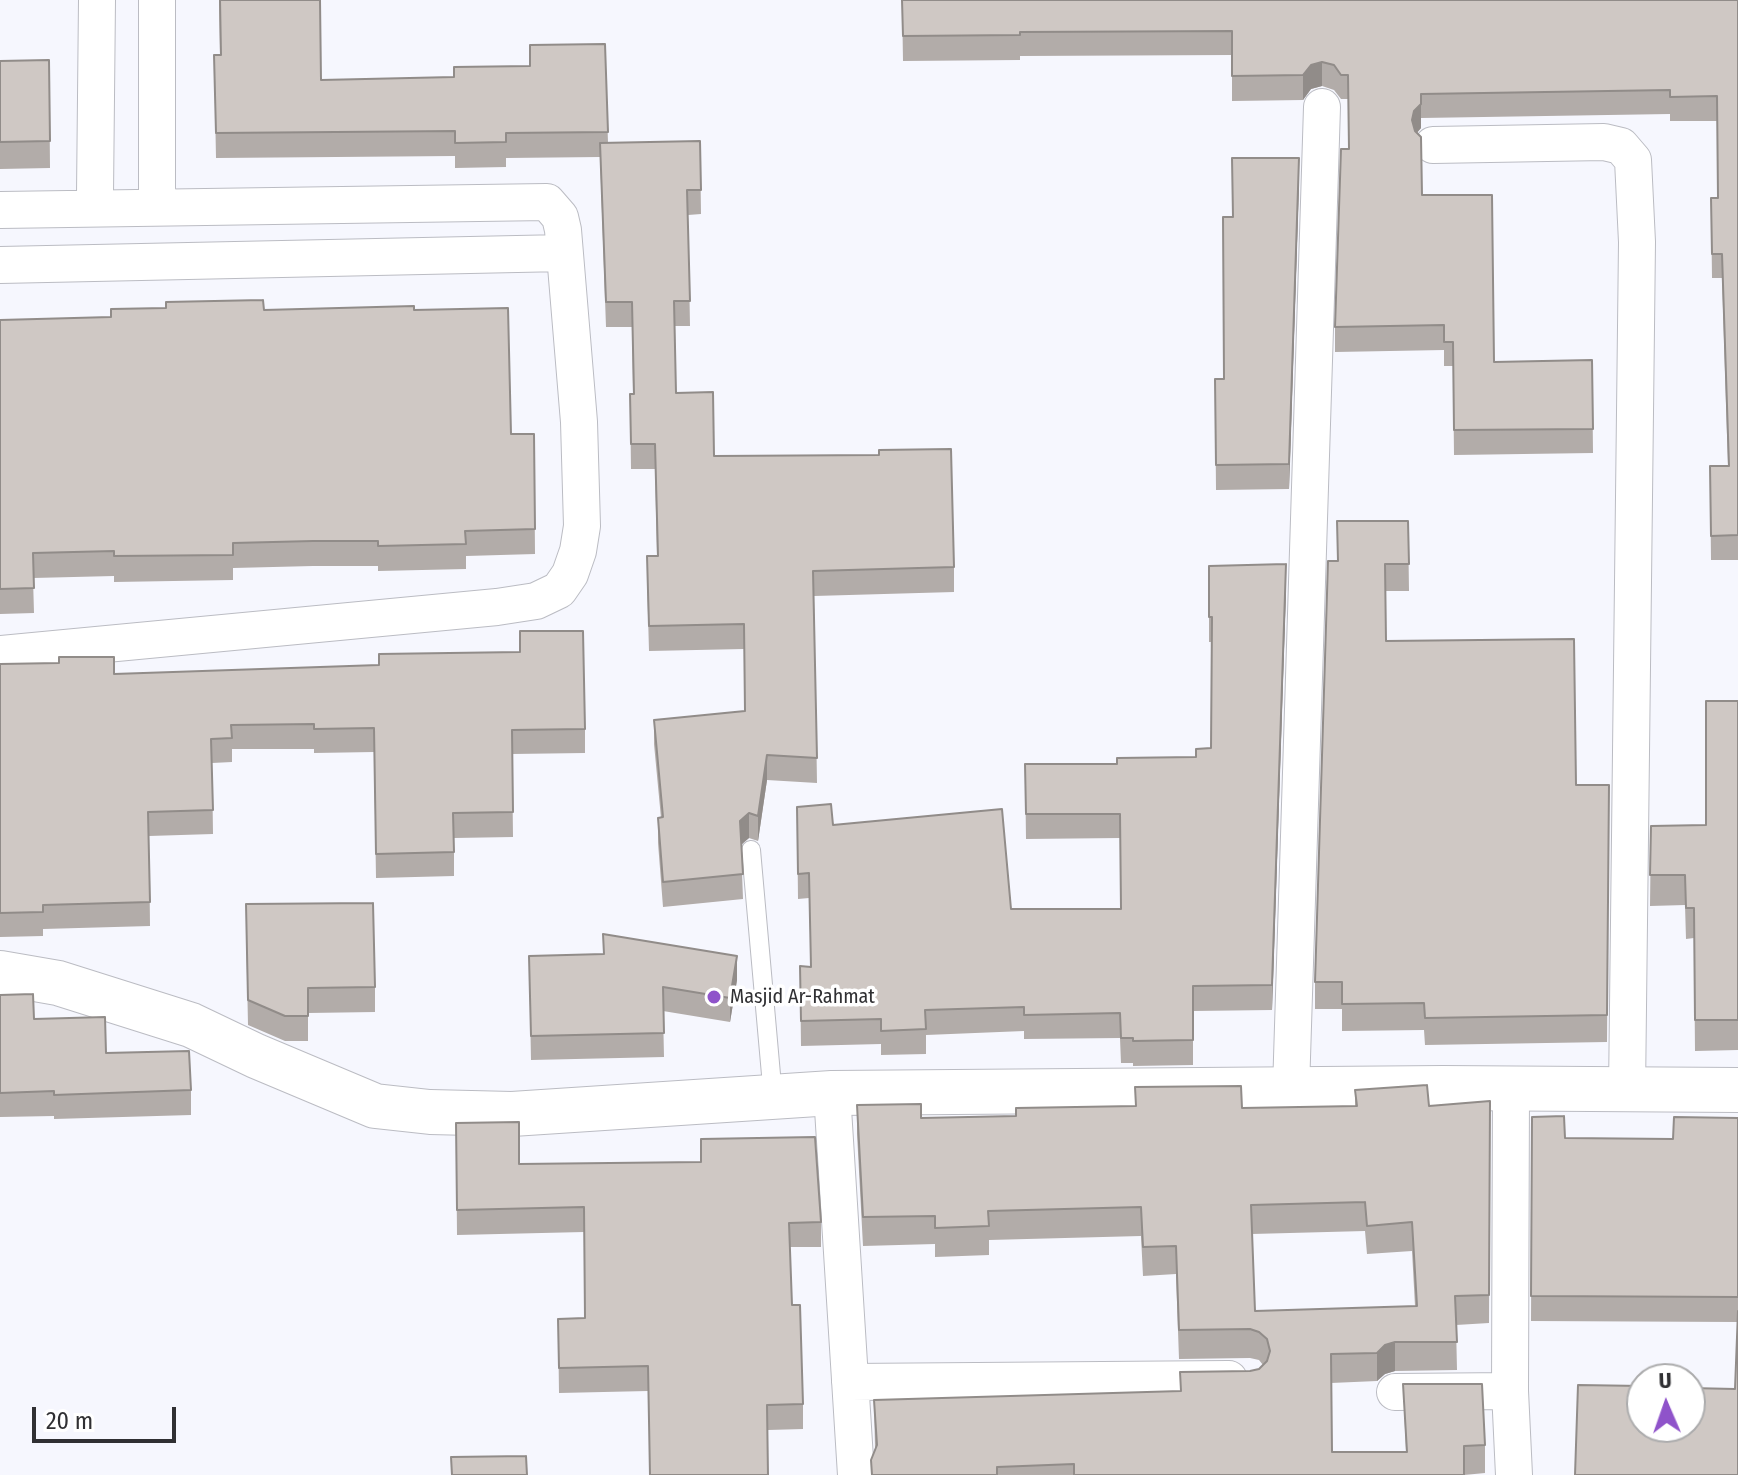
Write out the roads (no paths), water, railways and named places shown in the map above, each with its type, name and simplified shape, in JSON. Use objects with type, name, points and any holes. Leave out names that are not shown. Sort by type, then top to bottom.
[{"type":"street","points":[[97,0],[95,194],[99,208]]},
{"type":"street","points":[[157,0],[157,191],[162,207]]},
{"type":"street","points":[[1291,1089],[1322,107]]},
{"type":"street","points":[[1433,145],[1604,142],[1621,146],[1633,160],[1637,242],[1627,1091]]},
{"type":"street","points":[[0,210],[541,201],[551,205],[560,217],[564,253],[579,422],[582,526],[570,574],[559,590],[536,601],[0,654]]},
{"type":"street","points":[[0,265],[564,253]]},
{"type":"street","points":[[0,973],[58,983],[191,1025],[375,1106],[430,1112],[512,1114],[832,1093],[1291,1089],[1738,1090]]},
{"type":"street","points":[[1511,1089],[1510,1391],[1514,1475]]},
{"type":"street","points":[[832,1093],[856,1475]]},
{"type":"street","points":[[850,1382],[1249,1379]]},
{"type":"street","points":[[1395,1392],[1510,1391]]},
{"type":"lane","points":[[751,850],[773,1097]]},
{"type":"place","name":"Masjid Ar-Rahmat","points":[[714,997]]}]
